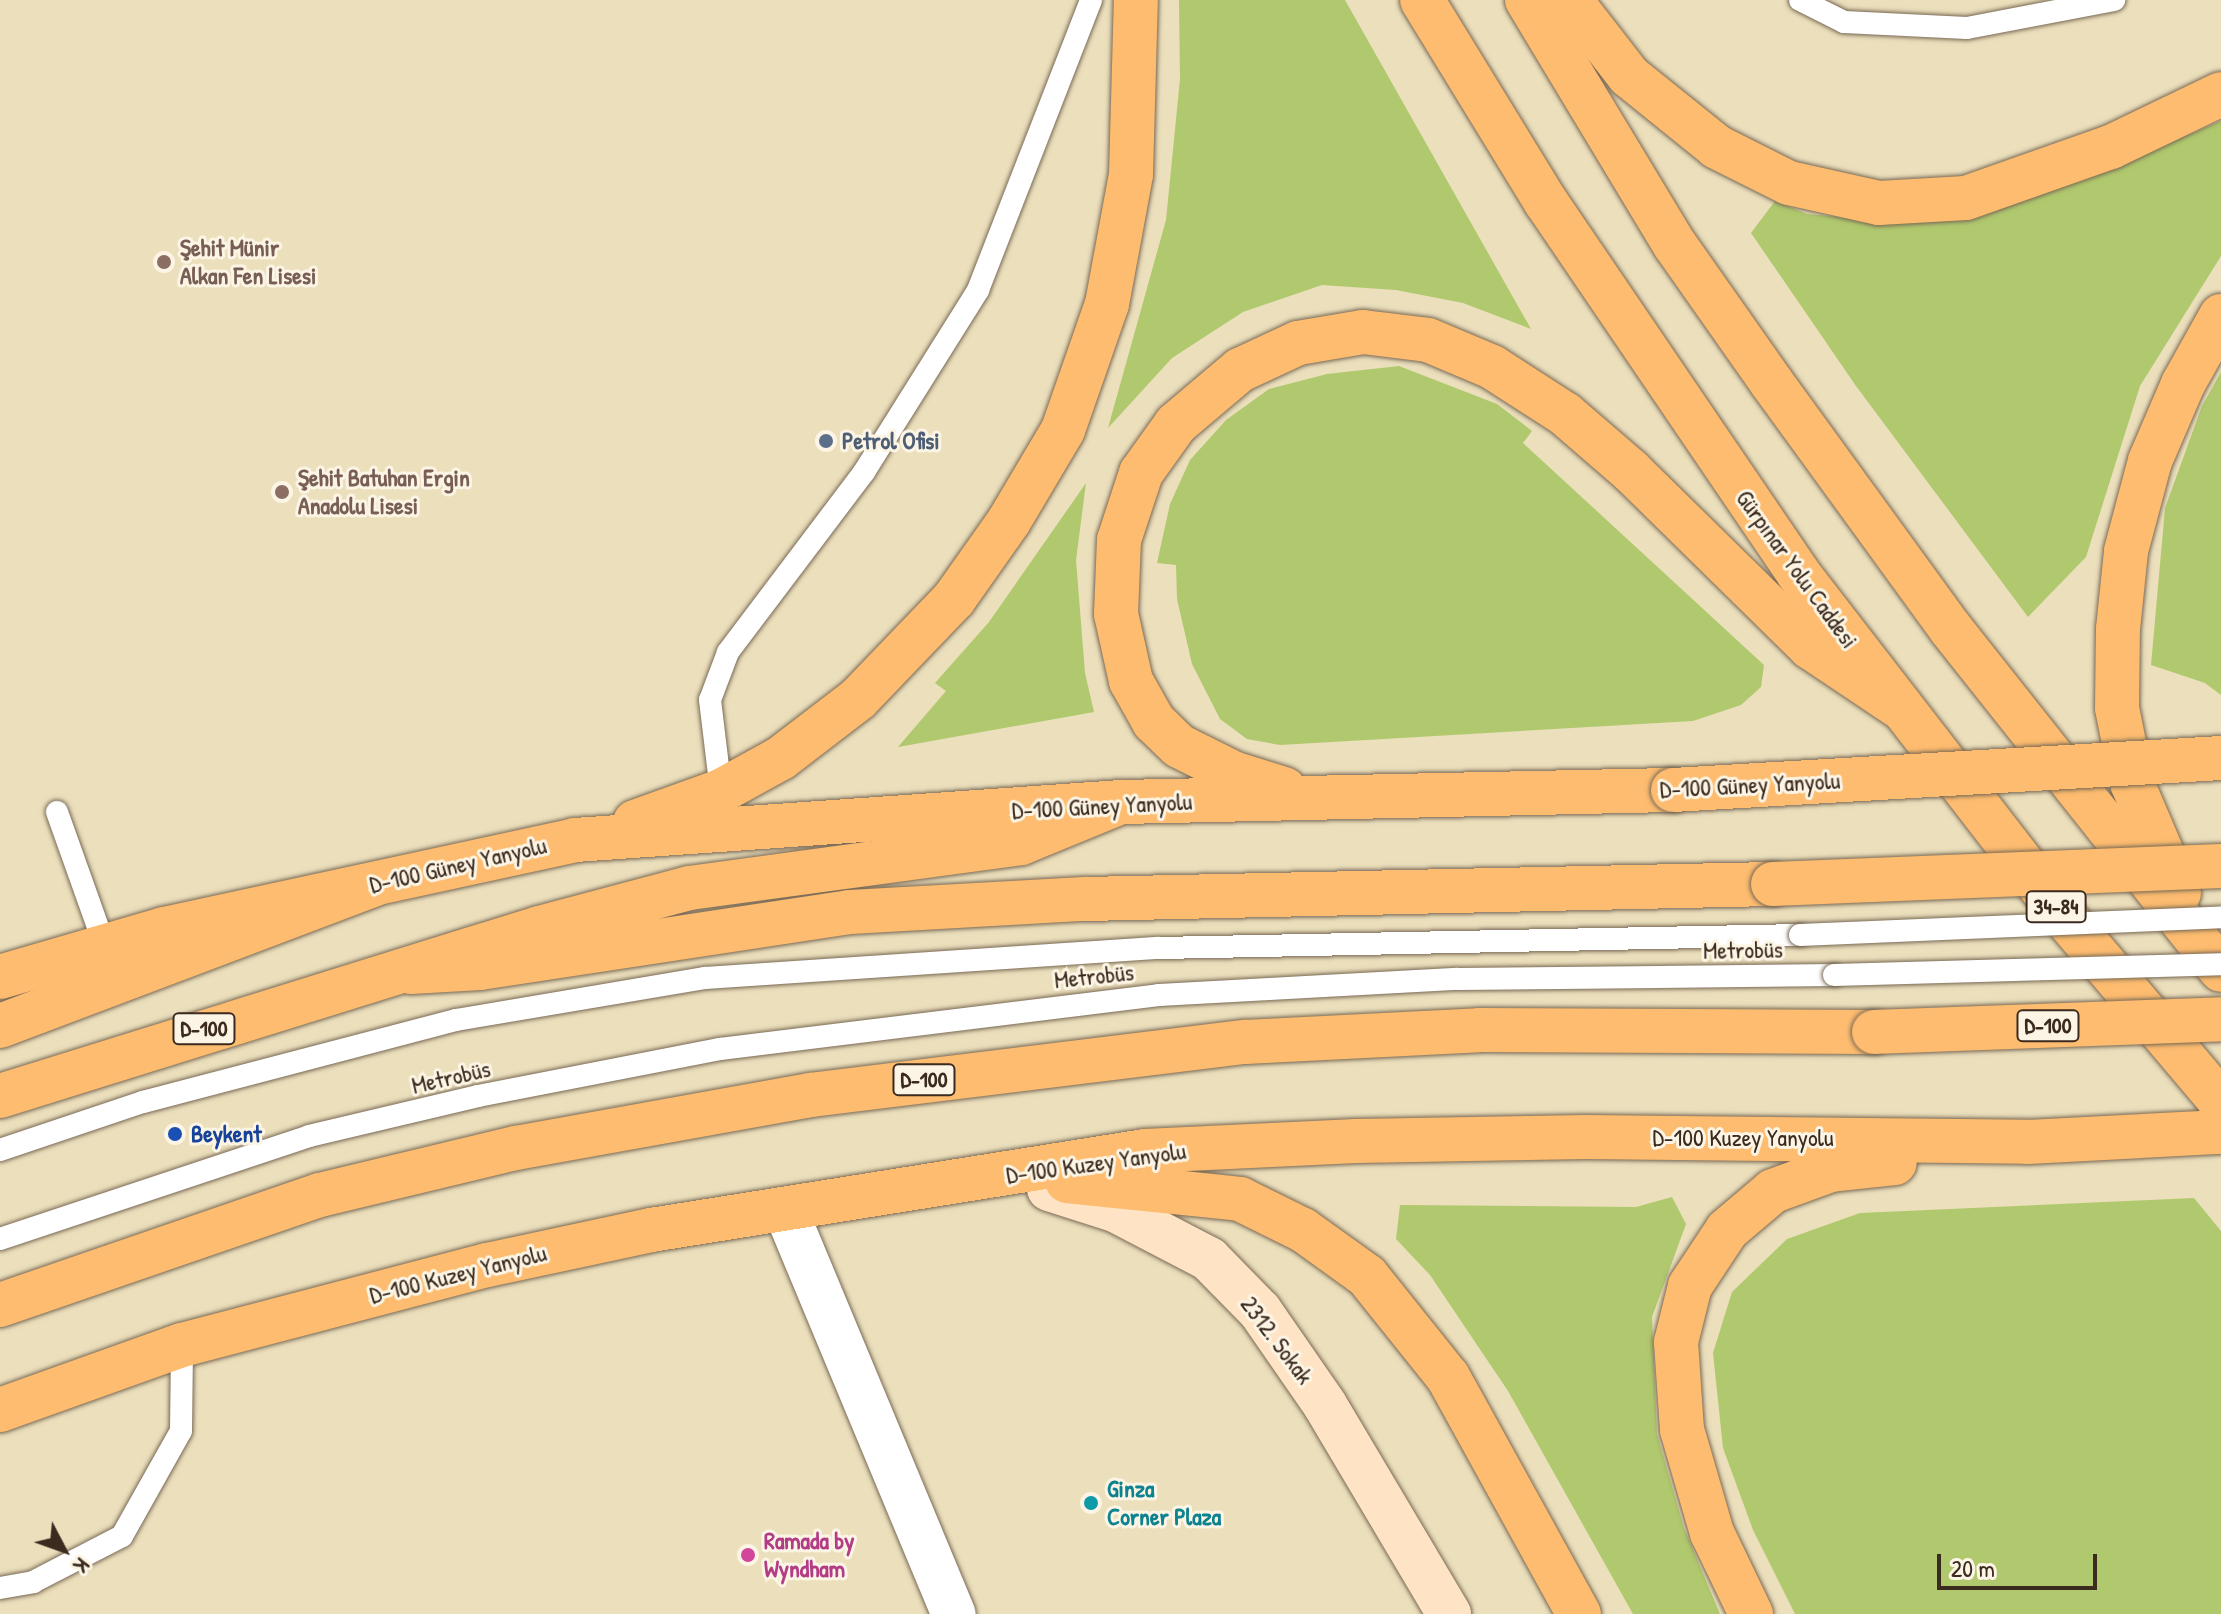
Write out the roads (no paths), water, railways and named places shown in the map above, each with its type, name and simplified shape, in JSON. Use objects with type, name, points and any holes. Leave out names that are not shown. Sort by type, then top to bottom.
[{"type":"main road","points":[[575,840],[721,791],[781,758],[858,699],[954,599],[1063,430],[1107,304],[1131,174],[1136,0]]},
{"type":"main road","name":"Gürpınar Yolu Caddesi","points":[[1422,0],[1546,202],[1693,422],[1898,706],[2052,902],[2221,1102]]},
{"type":"main road","points":[[1527,0],[1675,245],[1772,383],[1950,628],[2218,952]]},
{"type":"main road","points":[[1570,0],[1629,76],[1717,147],[1789,183],[1879,203],[1966,198],[2111,147],[2221,94]]},
{"type":"main road","points":[[2218,952],[2132,783],[2117,708],[2118,629],[2126,551],[2150,461],[2183,384],[2221,316]]},
{"type":"main road","points":[[1358,799],[1294,792],[1233,773],[1179,746],[1154,722],[1131,681],[1116,614],[1119,540],[1141,473],[1176,424],[1240,370],[1298,343],[1337,336],[1363,332],[1428,340],[1492,367],[1565,414],[1631,471],[1810,647],[1898,706]]},
{"type":"main road","name":"D-100 Güney Yanyolu","points":[[0,977],[259,907],[575,840],[1121,802],[1673,790],[2221,758]]},
{"type":"main road","points":[[411,972],[539,928],[689,888],[1021,843],[1121,802]]},
{"type":"main road","name":"D-100","points":[[0,1096],[189,1033],[411,972],[480,968],[880,910],[1085,899],[1773,884],[2221,866]]},
{"type":"main road","points":[[0,1026],[375,884]]},
{"type":"main road","name":"D-100","points":[[0,1305],[320,1195],[516,1148],[811,1095],[1245,1042],[1479,1030],[1874,1032],[2221,1019]]},
{"type":"main road","name":"D-100 Kuzey Yanyolu","points":[[0,1410],[182,1345],[488,1265],[651,1230],[1009,1176],[1145,1151],[1356,1141],[1601,1137],[2028,1142],[2221,1132]]},
{"type":"main road","points":[[1751,1614],[1712,1533],[1682,1430],[1676,1342],[1690,1286],[1727,1230],[1773,1191],[1831,1170],[2028,1142]]},
{"type":"main road","points":[[1009,1176],[1240,1199],[1303,1230],[1367,1276],[1414,1328],[1471,1413],[1579,1614]]},
{"type":"street","name":"2312. Sokak","points":[[1009,1176],[1115,1210],[1209,1259],[1260,1311],[1307,1376],[1449,1614]]},
{"type":"street","points":[[785,1209],[954,1614]]},
{"type":"lane","points":[[721,791],[710,700],[728,652],[864,472],[978,290],[1091,0]]},
{"type":"lane","points":[[1800,0],[1844,22],[1967,28],[2114,0]]},
{"type":"lane","points":[[57,812],[105,947]]},
{"type":"lane","name":"Metrobüs","points":[[0,1150],[143,1102],[441,1024],[705,978],[1159,948],[1800,935],[2218,952]]},
{"type":"lane","name":"Metrobüs","points":[[0,1239],[309,1136],[478,1096],[720,1049],[919,1020],[1173,994],[1458,979],[1834,975],[2218,952]]},
{"type":"lane","points":[[0,1588],[33,1582],[122,1536],[181,1431],[182,1345]]},
{"type":"place","name":"Şehit Münir Alkan Fen Lisesi","points":[[164,262]]},
{"type":"place","name":"Petrol Ofisi","points":[[826,441]]},
{"type":"place","name":"Şehit Batuhan Ergin Anadolu Lisesi","points":[[282,492]]},
{"type":"place","name":"Beykent","points":[[175,1134]]},
{"type":"place","name":"Ginza Corner Plaza","points":[[1091,1503]]},
{"type":"place","name":"Ramada by Wyndham","points":[[748,1555]]}]
